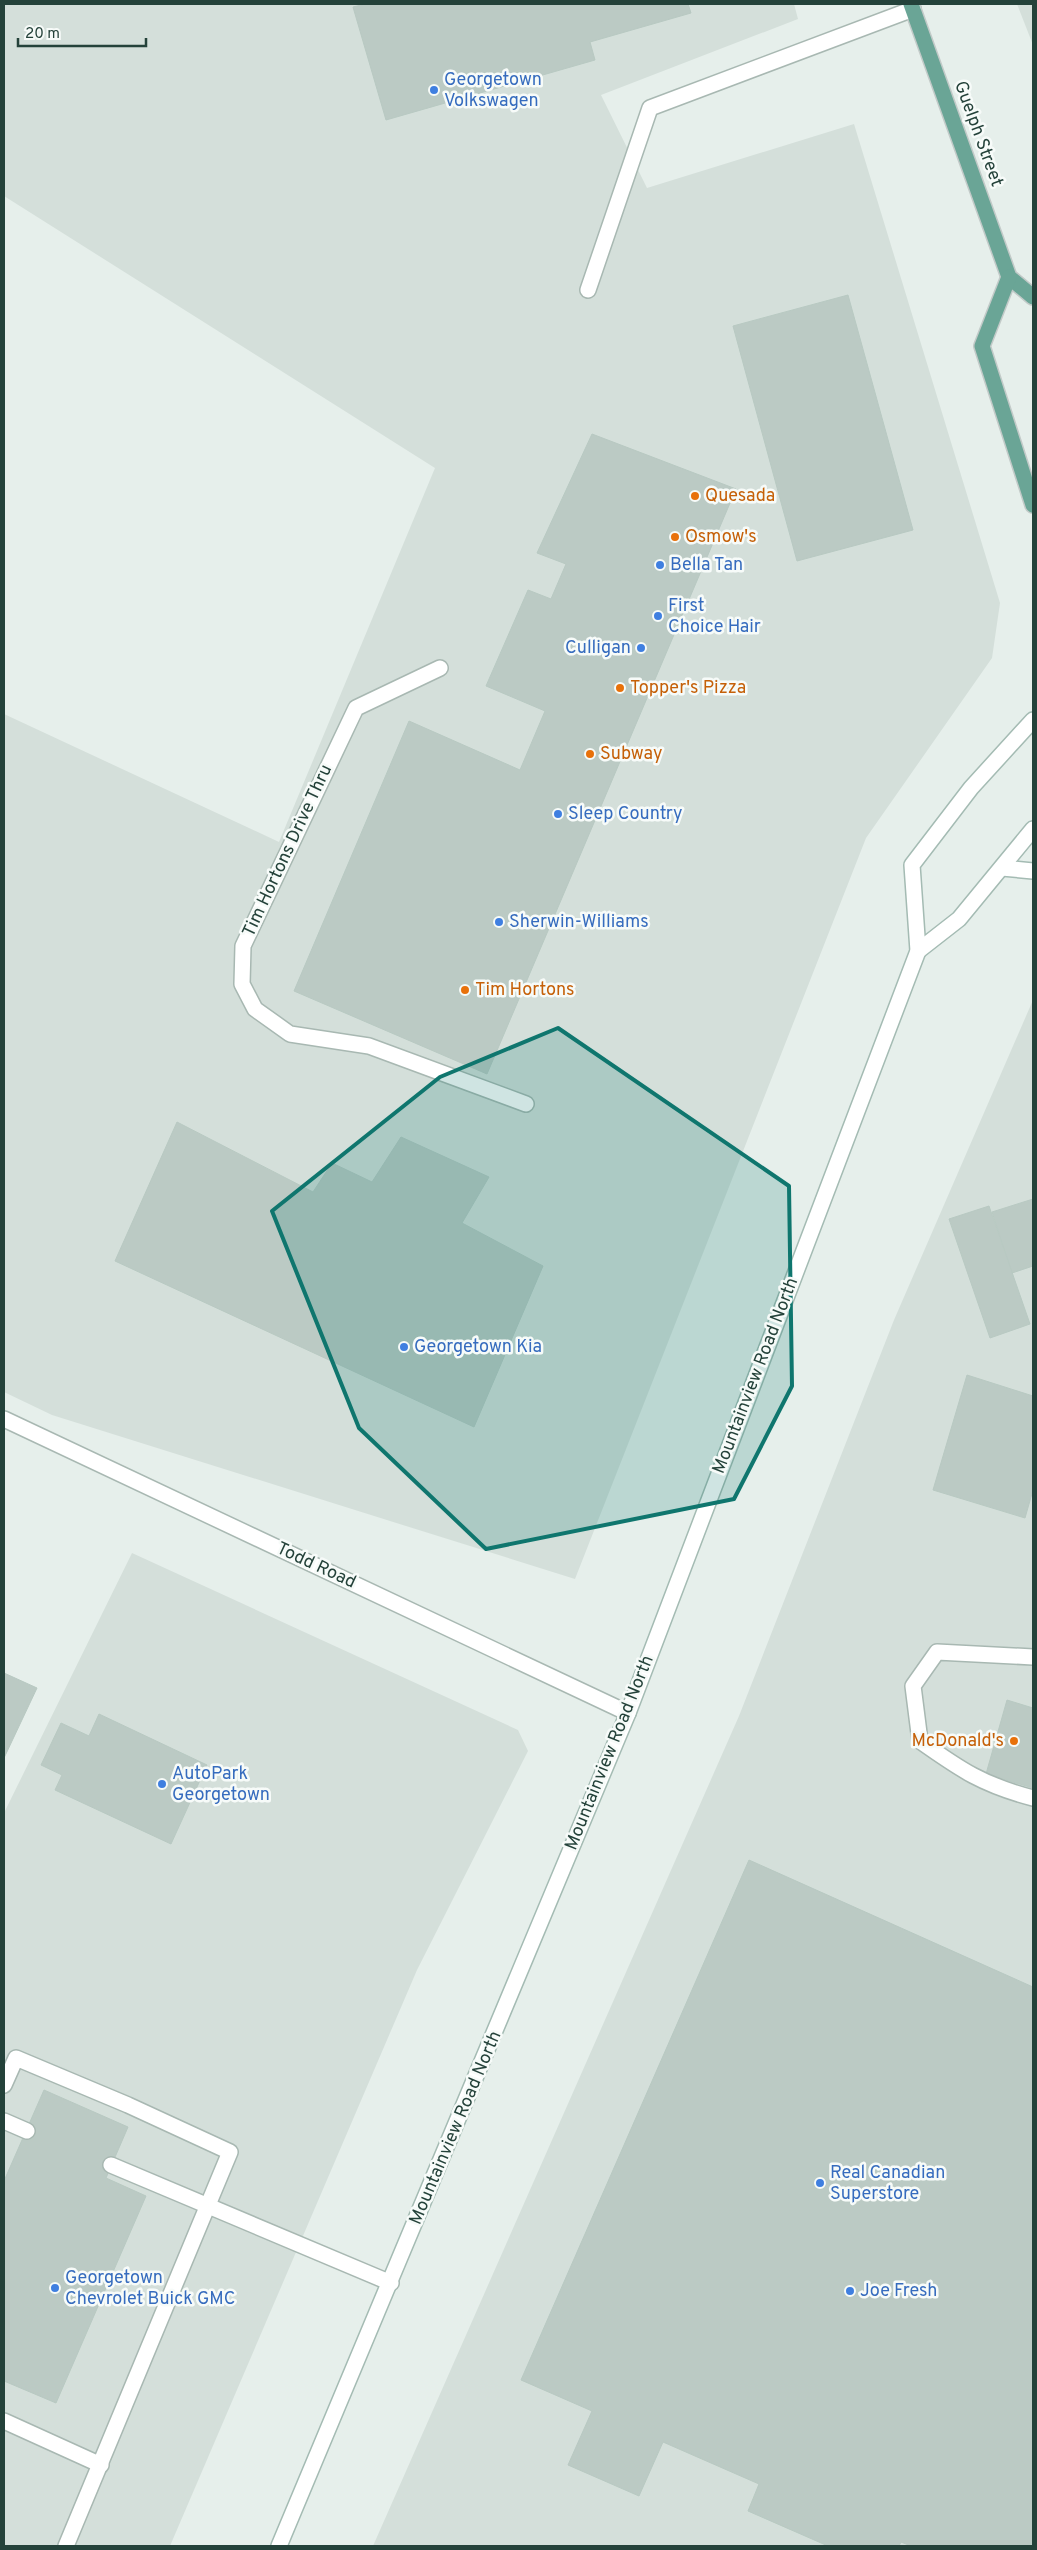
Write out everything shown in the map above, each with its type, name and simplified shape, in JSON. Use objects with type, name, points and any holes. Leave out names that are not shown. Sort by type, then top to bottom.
[{"type":"main road","name":"Guelph Street","points":[[912,7],[1009,278]]},
{"type":"main road","points":[[588,290],[650,108],[912,7]]},
{"type":"main road","points":[[1033,297],[1009,278],[982,346],[1033,505]]},
{"type":"main road","name":"Tim Hortons Drive Thru","points":[[440,668],[356,708],[243,946],[242,984],[255,1009],[290,1034],[369,1046],[526,1104]]},
{"type":"main road","name":"Mountainview Road North","points":[[279,2546],[391,2283],[628,1713],[918,951],[912,865],[971,788],[1033,720]]},
{"type":"main road","points":[[918,951],[959,920],[1033,830]]},
{"type":"main road","points":[[1002,868],[1033,871]]},
{"type":"main road","name":"Todd Road","points":[[4,1418],[628,1713]]},
{"type":"main road","points":[[1033,1657],[937,1652],[913,1686],[920,1740],[966,1774],[1002,1790],[1033,1798]]},
{"type":"main road","points":[[4,2085],[16,2058],[230,2152],[66,2546]]},
{"type":"main road","points":[[4,2121],[26,2131]]},
{"type":"main road","points":[[111,2165],[208,2204],[391,2283]]},
{"type":"main road","points":[[4,2421],[101,2465]]},
{"type":"highlighted area","points":[[558,1028],[789,1186],[792,1386],[734,1499],[486,1549],[359,1428],[272,1211],[440,1077]]},
{"type":"shaded area","points":[[4,4],[794,4],[798,19],[601,95],[647,188],[854,124],[1000,603],[992,658],[866,838],[575,1579],[52,1415],[4,1392],[4,714],[279,842],[435,468],[4,196]]},
{"type":"shaded area","points":[[1017,4],[1033,4],[1033,45]]},
{"type":"shaded area","points":[[1033,1000],[1033,2546],[373,2546],[739,1716],[894,1320]]},
{"type":"shaded area","points":[[132,1553],[518,1730],[528,1751],[417,1970],[170,2546],[4,2546],[4,1813]]},
{"type":"building","name":"Georgetown Volkswagen","points":[[365,4],[688,4],[691,13],[590,42],[595,60],[386,120],[353,7]]},
{"type":"building","points":[[848,295],[913,530],[797,561],[733,326]]},
{"type":"building","points":[[592,434],[736,489],[487,1074],[294,991],[409,721],[520,770],[545,711],[486,686],[528,590],[551,599],[566,564],[537,553]]},
{"type":"building","name":"Georgetown Kia","points":[[177,1122],[313,1192],[332,1163],[372,1182],[401,1137],[489,1177],[462,1223],[543,1266],[474,1427],[115,1261]]},
{"type":"building","points":[[1033,1199],[1033,1266],[1012,1273],[992,1212]]},
{"type":"building","points":[[989,1206],[1030,1324],[990,1338],[949,1219]]},
{"type":"building","points":[[967,1375],[1033,1396],[1033,1490],[1025,1518],[933,1490]]},
{"type":"building","points":[[4,1673],[37,1688],[4,1758]]},
{"type":"building","name":"McDonald's","points":[[1007,1700],[1033,1708],[1033,1788],[986,1774]]},
{"type":"building","points":[[99,1714],[207,1765],[171,1844],[55,1790],[62,1775],[41,1765],[61,1723],[89,1736]]},
{"type":"building","name":"Real Canadian Superstore","points":[[749,1860],[1033,1987],[1033,2546],[911,2546],[901,2542],[899,2546],[828,2546],[748,2511],[759,2484],[663,2442],[639,2496],[568,2465],[592,2411],[521,2380]]},
{"type":"building","name":"Georgetown Chevrolet Buick GMC","points":[[44,2090],[128,2127],[106,2178],[146,2196],[56,2403],[4,2381],[4,2181]]},
{"type":"place","name":"Georgetown Volkswagen","points":[[434,90]]},
{"type":"place","name":"Quesada","points":[[695,496]]},
{"type":"place","name":"Osmow's","points":[[675,537]]},
{"type":"place","name":"Bella Tan","points":[[660,565]]},
{"type":"place","name":"First Choice Hair","points":[[658,616]]},
{"type":"place","name":"Culligan","points":[[641,648]]},
{"type":"place","name":"Topper's Pizza","points":[[620,688]]},
{"type":"place","name":"Subway","points":[[590,754]]},
{"type":"place","name":"Sleep Country","points":[[558,814]]},
{"type":"place","name":"Sherwin-Williams","points":[[499,922]]},
{"type":"place","name":"Tim Hortons","points":[[465,990]]},
{"type":"place","name":"Georgetown Kia","points":[[404,1347]]},
{"type":"place","name":"McDonald's","points":[[1014,1741]]},
{"type":"place","name":"AutoPark Georgetown","points":[[162,1784]]},
{"type":"place","name":"Real Canadian Superstore","points":[[820,2183]]},
{"type":"place","name":"Georgetown Chevrolet Buick GMC","points":[[55,2288]]},
{"type":"place","name":"Joe Fresh","points":[[850,2291]]}]
